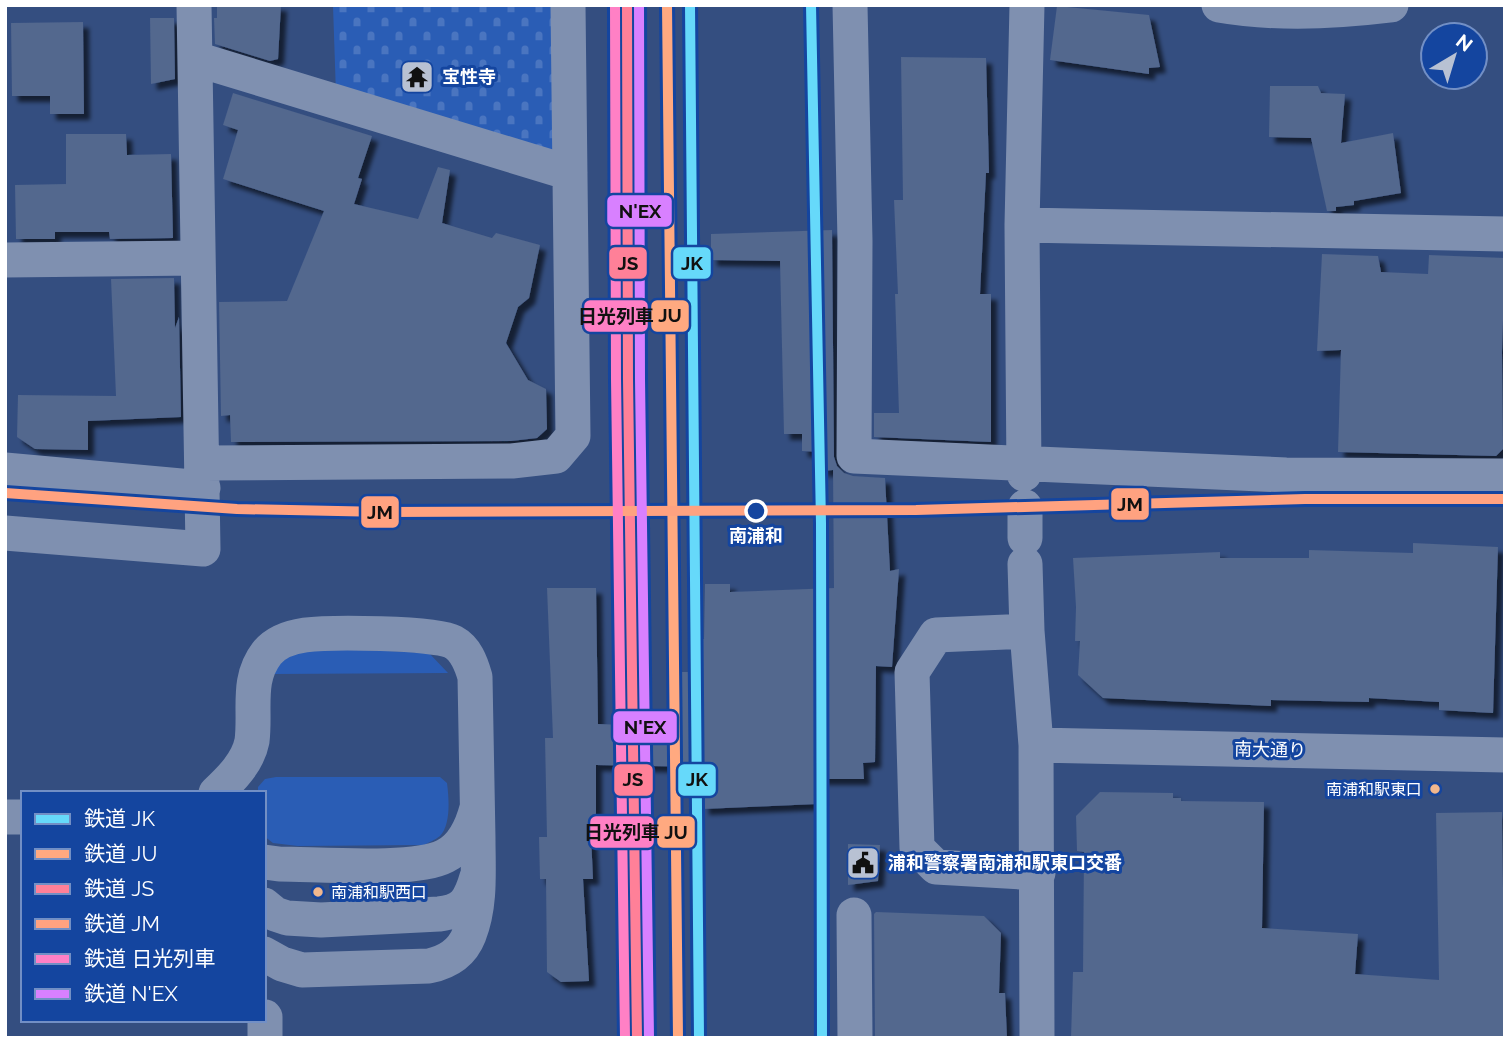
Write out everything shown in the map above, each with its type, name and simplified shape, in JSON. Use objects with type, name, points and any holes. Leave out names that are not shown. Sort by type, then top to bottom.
[{"type":"street","points":[[5,533],[203,549],[194,5]]},
{"type":"street","points":[[5,470],[203,476],[512,461],[556,456],[573,436],[568,5]]},
{"type":"street","points":[[850,5],[855,241],[854,456],[1025,509],[1286,475],[1505,476]]},
{"type":"street","points":[[1027,5],[1022,225],[1025,509],[1027,631],[1035,745],[1038,1038]]},
{"type":"street","points":[[1219,5],[1250,10],[1391,5]]},
{"type":"street","points":[[195,59],[570,173]]},
{"type":"street","points":[[1022,225],[1505,234]]},
{"type":"street","points":[[5,260],[198,258]]},
{"type":"street","points":[[1027,631],[936,635],[912,672],[917,848],[936,867],[1038,873]]},
{"type":"street","points":[[218,791],[245,760],[251,742],[253,683],[268,652],[283,640],[304,635],[424,635],[451,640],[460,647],[472,666],[475,677],[478,873],[475,913],[469,936],[460,951],[442,964],[429,966],[302,970],[266,955]]},
{"type":"street","name":"南大通り","points":[[1035,745],[1505,755]]},
{"type":"street","points":[[266,862],[405,865],[428,862],[446,856],[458,845],[473,822],[478,805]]},
{"type":"street","points":[[266,907],[286,918],[321,920],[456,912],[467,902],[478,873]]},
{"type":"street","points":[[854,915],[855,1038]]},
{"type":"green space","name":"宝性寺","points":[[333,5],[553,5],[556,149],[545,154],[336,94]]},
{"type":"green space","points":[[307,647],[429,653],[448,673],[272,674],[280,662]]},
{"type":"green space","points":[[440,777],[447,783],[448,818],[440,836],[424,845],[298,846],[273,843],[266,838],[266,791],[258,791],[265,779]]},
{"type":"building","points":[[217,5],[281,5],[278,59],[270,61],[215,44],[214,18],[217,18]]},
{"type":"building","points":[[1057,6],[1149,15],[1160,67],[1149,68],[1149,74],[1050,60]]},
{"type":"building","points":[[150,18],[174,18],[175,79],[151,84]]},
{"type":"building","points":[[83,22],[84,114],[50,114],[50,96],[12,96],[11,23]]},
{"type":"building","points":[[901,57],[986,58],[989,173],[986,173],[980,294],[991,294],[991,442],[874,437],[874,413],[899,413],[894,200],[903,200]]},
{"type":"building","points":[[1270,86],[1318,86],[1321,93],[1345,94],[1341,143],[1393,133],[1401,193],[1354,201],[1354,205],[1327,211],[1311,138],[1269,137]]},
{"type":"building","points":[[233,93],[372,136],[358,178],[362,179],[354,204],[418,219],[438,167],[450,170],[442,223],[492,238],[496,233],[540,245],[529,298],[518,307],[506,343],[528,380],[546,389],[547,429],[537,438],[511,441],[231,442],[230,415],[221,416],[219,302],[287,301],[324,211],[223,179],[238,130],[223,125]]},
{"type":"building","points":[[66,134],[126,134],[127,155],[171,154],[173,238],[110,239],[109,232],[55,232],[55,239],[16,239],[15,185],[66,184]]},
{"type":"building","points":[[832,230],[834,457],[837,466],[844,473],[885,478],[890,571],[899,569],[892,667],[876,666],[875,762],[863,763],[864,779],[818,779],[817,804],[703,809],[703,767],[596,765],[596,836],[591,836],[593,879],[583,879],[589,981],[561,982],[547,972],[546,879],[540,879],[539,837],[547,837],[545,738],[553,738],[547,588],[596,588],[598,724],[680,727],[680,672],[702,672],[700,639],[704,639],[705,584],[730,584],[730,592],[834,588],[833,470],[822,471],[822,452],[802,451],[802,434],[784,434],[780,261],[711,260],[711,234]]},
{"type":"building","points":[[1322,254],[1378,256],[1381,272],[1428,274],[1429,255],[1505,258],[1503,449],[1496,456],[1338,452],[1341,350],[1317,351]]},
{"type":"building","points":[[174,278],[175,328],[179,317],[181,417],[88,421],[88,450],[35,449],[17,437],[18,395],[116,396],[111,279]]},
{"type":"building","points":[[1413,543],[1498,547],[1493,713],[1439,710],[1439,702],[1369,698],[1369,702],[1271,700],[1271,706],[1103,698],[1078,675],[1080,641],[1075,641],[1073,558],[1220,552],[1220,558],[1309,558],[1309,550],[1413,553]]},
{"type":"building","points":[[1100,792],[1173,793],[1173,798],[1181,798],[1181,801],[1264,802],[1262,928],[1358,934],[1355,974],[1439,980],[1436,813],[1502,812],[1505,1038],[1071,1038],[1073,972],[1083,972],[1084,852],[1077,851],[1076,816]]},
{"type":"building","name":"浦和警察署南浦和駅東口交番","points":[[848,844],[880,845],[878,881],[848,885]]},
{"type":"building","points":[[876,912],[984,916],[1001,933],[999,993],[1005,993],[1007,1038],[875,1038]]},
{"type":"rail line","name":"日光列車","points":[[615,5],[616,379],[625,1038]]},
{"type":"rail line","name":"JS","points":[[627,5],[628,379],[637,1038]]},
{"type":"rail line","name":"N'EX","points":[[639,5],[640,379],[649,1038]]},
{"type":"rail line","name":"JU","points":[[667,5],[678,1038]]},
{"type":"rail line","name":"JK","points":[[690,5],[699,1038]]},
{"type":"rail line","name":"JK","points":[[811,5],[821,523],[822,1038]]},
{"type":"rail line","name":"JM","points":[[5,493],[237,509],[385,512],[916,510],[1305,499],[1505,499]]},
{"type":"place","name":"宝性寺","points":[[417,77]]},
{"type":"place","name":"南浦和","points":[[756,511]]},
{"type":"place","name":"南浦和駅東口","points":[[1435,789]]},
{"type":"place","name":"浦和警察署南浦和駅東口交番","points":[[863,863]]},
{"type":"place","name":"南浦和駅西口","points":[[318,892]]}]
